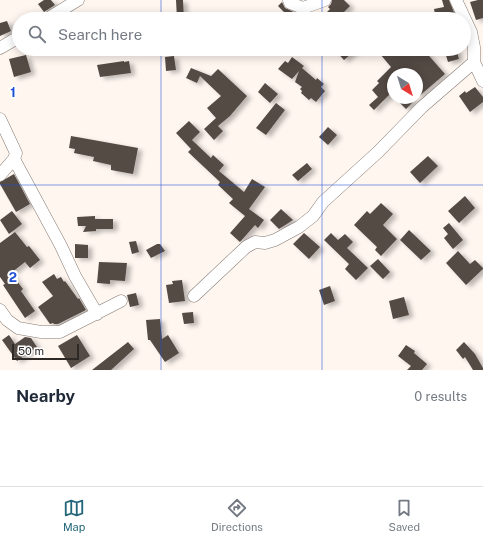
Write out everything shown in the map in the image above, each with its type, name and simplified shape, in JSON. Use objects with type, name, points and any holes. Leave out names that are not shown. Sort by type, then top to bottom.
[{"type":"street","points":[[58,12],[78,0]]},
{"type":"street","points":[[289,0],[290,3],[303,8],[325,0]]},
{"type":"street","points":[[458,1],[463,12]]},
{"type":"street","points":[[471,32],[474,47],[474,62],[483,81]]},
{"type":"street","points":[[0,48],[12,41]]},
{"type":"street","points":[[194,296],[246,246],[255,242],[265,243],[275,240],[299,227],[312,216],[322,202],[378,152],[422,107],[474,62]]},
{"type":"street","points":[[0,119],[16,153],[14,159],[0,175]]},
{"type":"street","points":[[14,159],[61,246],[75,276],[97,314]]},
{"type":"street","points":[[0,310],[7,320],[18,328],[41,332],[60,332],[120,301]]},
{"type":"building","points":[[44,0],[51,0],[55,5],[44,12],[38,4]]},
{"type":"building","points":[[176,0],[183,0],[184,12],[177,12]]},
{"type":"building","points":[[332,0],[344,0],[350,6],[344,12],[327,12],[330,9],[328,7]]},
{"type":"building","points":[[442,0],[449,0],[454,12],[435,12],[434,9],[444,7]]},
{"type":"building","points":[[483,0],[483,18],[476,20],[470,2]]},
{"type":"building","points":[[282,2],[285,8],[294,12],[284,12],[278,6]]},
{"type":"building","points":[[7,21],[11,31],[0,36],[0,23]]},
{"type":"building","points":[[26,56],[31,72],[14,77],[9,59]]},
{"type":"building","points":[[174,56],[176,70],[166,71],[165,57]]},
{"type":"building","points":[[340,56],[349,56],[344,60]]},
{"type":"building","points":[[382,56],[429,56],[445,74],[423,93],[423,68],[390,68],[391,67]]},
{"type":"building","points":[[446,56],[458,56],[459,59],[448,62]]},
{"type":"building","points":[[292,57],[304,66],[302,68],[316,80],[317,78],[324,84],[321,87],[325,91],[316,102],[311,98],[309,100],[301,93],[302,91],[300,89],[302,87],[295,82],[299,71],[292,79],[278,69],[285,61],[288,63]]},
{"type":"building","points":[[129,61],[131,73],[100,77],[97,65]]},
{"type":"building","points":[[191,68],[211,76],[218,69],[247,96],[230,116],[218,126],[223,131],[214,140],[204,129],[216,118],[207,108],[221,96],[200,76],[197,83],[186,78]]},
{"type":"building","points":[[387,71],[387,97],[374,110],[369,105],[378,97],[372,90],[379,83],[377,81]]},
{"type":"building","points":[[265,83],[278,94],[270,103],[258,92]]},
{"type":"building","points":[[475,87],[483,97],[483,102],[470,112],[459,96],[465,91],[466,93]]},
{"type":"building","points":[[276,103],[285,110],[266,135],[256,128]]},
{"type":"building","points":[[401,104],[411,104],[406,109]]},
{"type":"building","points":[[189,121],[200,132],[192,140],[211,158],[213,155],[224,165],[219,171],[244,192],[252,179],[265,187],[249,209],[264,220],[258,228],[255,225],[240,242],[230,233],[245,216],[229,203],[233,199],[218,185],[220,182],[188,152],[191,149],[176,133]]},
{"type":"building","points":[[328,127],[337,135],[328,145],[319,137]]},
{"type":"building","points":[[71,136],[138,148],[133,174],[111,170],[111,165],[93,161],[94,157],[74,153],[75,149],[69,148]]},
{"type":"building","points":[[428,156],[438,166],[420,183],[410,172]]},
{"type":"building","points":[[307,163],[312,169],[298,181],[292,175]]},
{"type":"building","points":[[14,174],[30,204],[16,212],[0,184],[0,182]]},
{"type":"building","points":[[465,196],[475,208],[459,223],[448,211]]},
{"type":"building","points":[[381,203],[393,214],[383,225],[397,239],[381,256],[375,250],[377,247],[354,225],[367,211],[370,214]]},
{"type":"building","points":[[281,209],[293,220],[279,229],[270,220]]},
{"type":"building","points":[[12,211],[22,224],[9,234],[0,220]]},
{"type":"building","points":[[95,216],[95,219],[113,219],[113,229],[96,229],[96,231],[83,232],[86,226],[78,226],[77,217]]},
{"type":"building","points":[[449,223],[463,240],[453,249],[444,238],[448,234],[443,228]]},
{"type":"building","points":[[409,230],[431,251],[421,260],[400,240]]},
{"type":"building","points":[[15,232],[40,260],[30,268],[25,262],[11,273],[23,289],[21,291],[35,311],[25,318],[3,285],[5,284],[0,277],[0,243]]},
{"type":"building","points":[[304,233],[320,247],[309,259],[293,244]]},
{"type":"building","points":[[331,233],[338,240],[345,234],[353,242],[347,248],[368,268],[356,280],[345,269],[349,264],[324,240]]},
{"type":"building","points":[[136,241],[139,252],[132,254],[129,242]]},
{"type":"building","points":[[75,244],[88,245],[88,258],[75,258]]},
{"type":"building","points":[[160,244],[165,251],[151,258],[146,250]]},
{"type":"building","points":[[458,251],[470,264],[475,260],[483,268],[466,285],[446,263]]},
{"type":"building","points":[[378,259],[390,272],[383,279],[370,266]]},
{"type":"building","points":[[99,262],[127,263],[125,281],[110,280],[110,284],[97,283]]},
{"type":"building","points":[[54,274],[57,279],[61,277],[64,282],[65,281],[78,299],[79,298],[86,310],[58,324],[50,324],[38,307],[53,296],[42,282]]},
{"type":"building","points":[[182,280],[185,301],[169,303],[166,285],[173,284],[172,281]]},
{"type":"building","points":[[330,286],[335,301],[324,305],[319,290]]},
{"type":"building","points":[[136,293],[139,305],[130,307],[127,295]]},
{"type":"building","points":[[404,297],[409,315],[393,319],[389,301]]},
{"type":"building","points":[[193,312],[194,323],[184,324],[182,313]]},
{"type":"building","points":[[160,319],[162,339],[168,335],[179,353],[165,362],[150,340],[148,340],[146,320]]},
{"type":"building","points":[[9,335],[15,344],[25,337],[31,338],[37,347],[17,361],[2,340]]},
{"type":"building","points":[[77,335],[90,356],[71,368],[58,346]]},
{"type":"building","points":[[128,342],[134,349],[111,370],[92,370]]},
{"type":"building","points":[[464,342],[475,354],[483,370],[473,370],[465,357],[463,359],[456,350]]},
{"type":"building","points":[[406,345],[415,351],[414,353],[427,364],[422,370],[407,370],[411,366],[398,356]]}]
